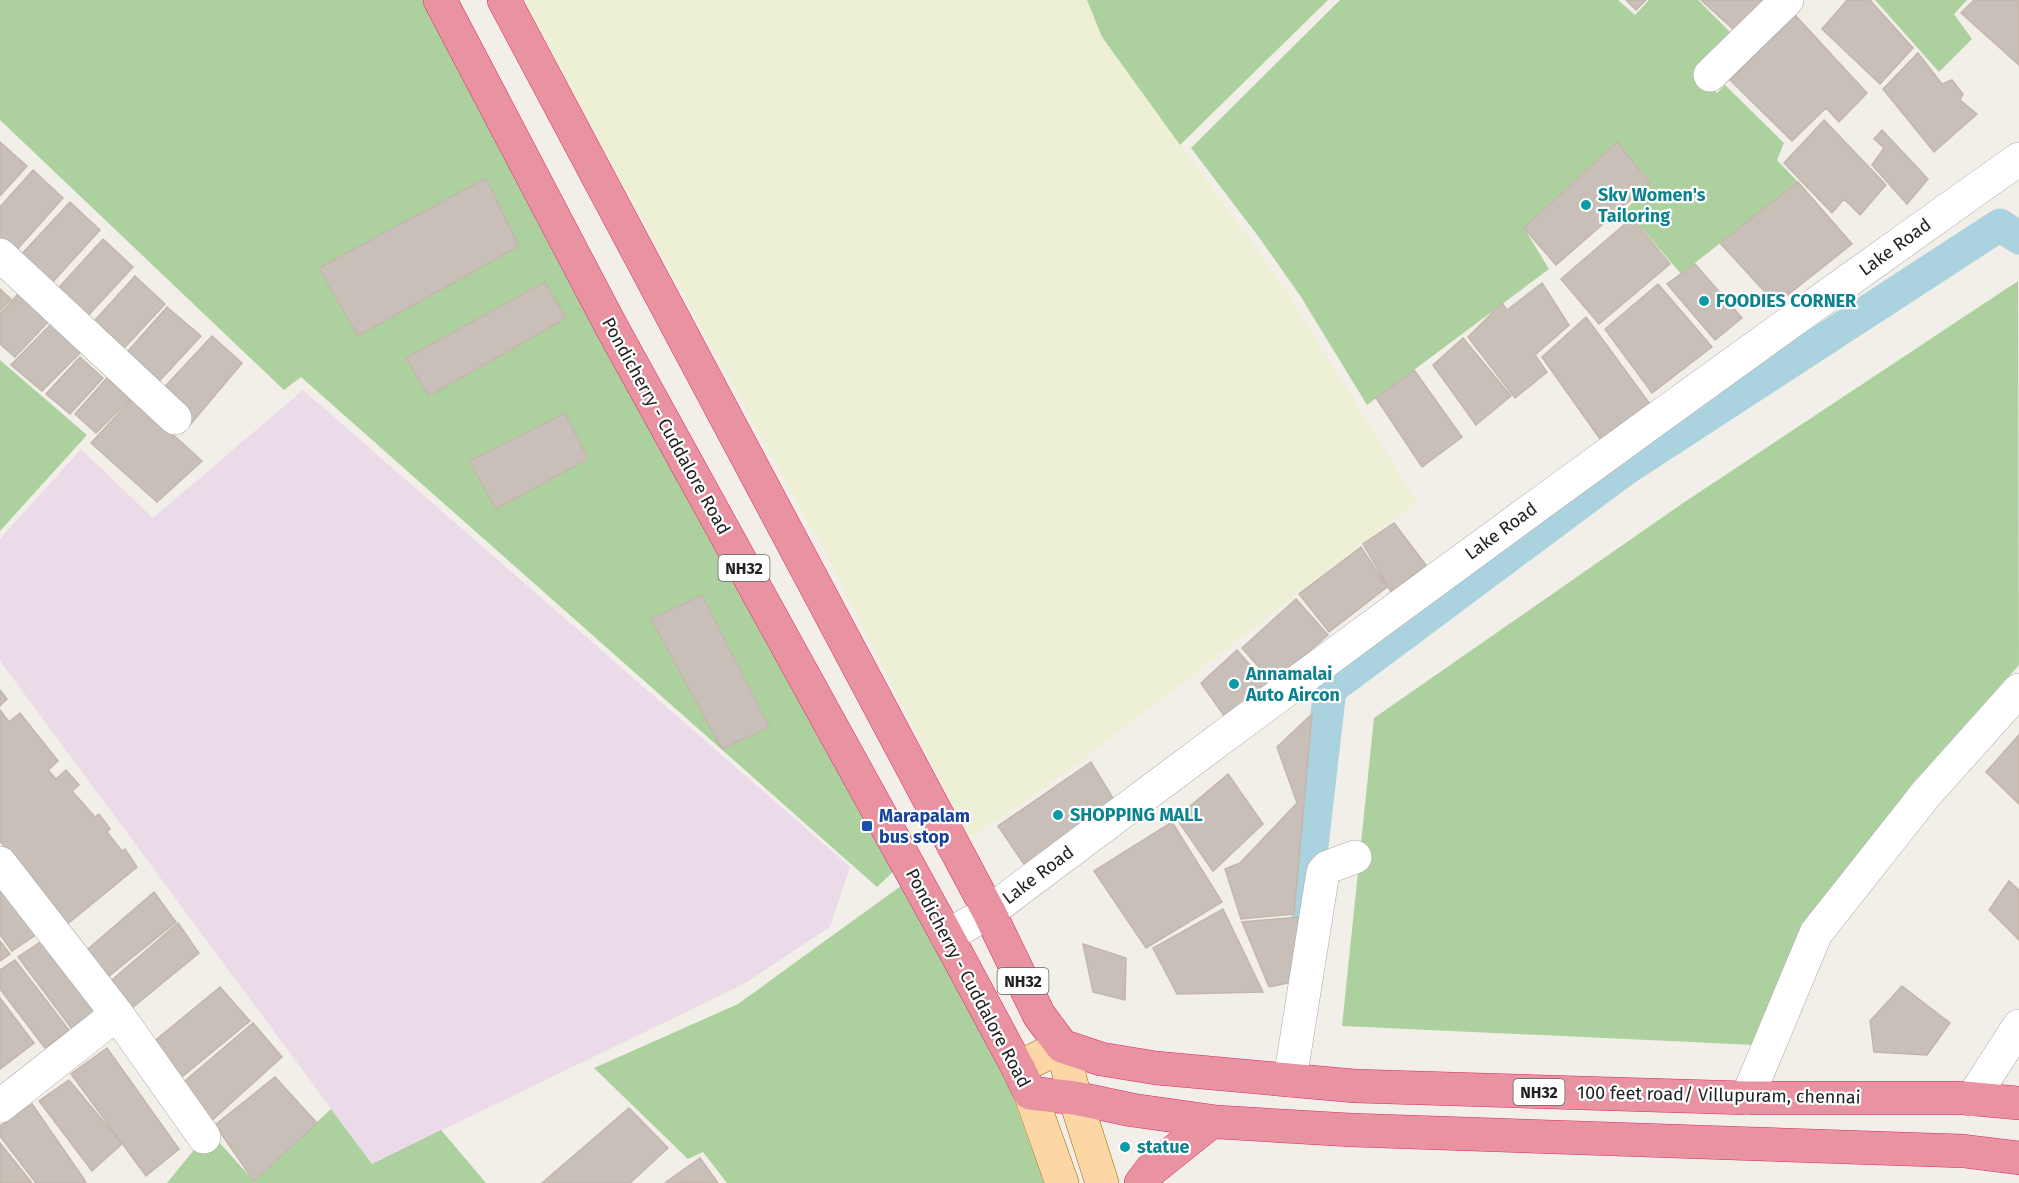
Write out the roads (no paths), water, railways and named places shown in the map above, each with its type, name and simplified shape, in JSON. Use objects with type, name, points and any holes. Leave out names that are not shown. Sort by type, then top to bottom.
[{"type":"highway","name":"Pondicherry - Cuddalore Road","points":[[440,0],[611,326],[947,936],[1024,1081],[1075,1098]]},
{"type":"highway","name":"NH32","points":[[504,0],[989,912],[1039,1016],[1062,1046]]},
{"type":"highway","name":"100 feet road/ Villupuram, chennai","points":[[1062,1046],[1101,1059],[1156,1068],[1355,1086],[1747,1098],[1972,1099],[2019,1103]]},
{"type":"highway","points":[[1425,1132],[1427,1088]]},
{"type":"highway","points":[[1075,1098],[1132,1110],[1211,1122],[1963,1151],[2019,1158]]},
{"type":"highway","points":[[1141,1183],[1151,1170],[1211,1122]]},
{"type":"main road","points":[[1062,1183],[1024,1081],[1062,1046],[1075,1098],[1102,1183]]},
{"type":"street","points":[[1710,75],[1787,0]]},
{"type":"street","name":"Lake Road","points":[[947,936],[989,912],[1660,415],[2016,164]]},
{"type":"street","points":[[0,255],[175,418]]},
{"type":"street","points":[[1747,1098],[1816,933],[1926,794],[2019,690]]},
{"type":"street","points":[[1290,1080],[1323,872],[1328,867],[1355,857]]},
{"type":"street","points":[[0,863],[117,1014],[204,1137]]},
{"type":"street","points":[[0,1106],[117,1014]]},
{"type":"street","points":[[1972,1099],[2019,1026]]},
{"type":"waterway","points":[[1305,907],[1330,689],[1624,470],[2000,225],[2019,238]]},
{"type":"place","name":"Skv Women's Tailoring","points":[[1586,205]]},
{"type":"place","name":"FOODIES CORNER","points":[[1704,301]]},
{"type":"place","name":"Annamalai Auto Aircon","points":[[1234,684]]},
{"type":"place","name":"SHOPPING MALL","points":[[1058,815]]},
{"type":"place","name":"Marapalam bus stop","points":[[867,826]]},
{"type":"place","name":"statue","points":[[1125,1147]]}]
